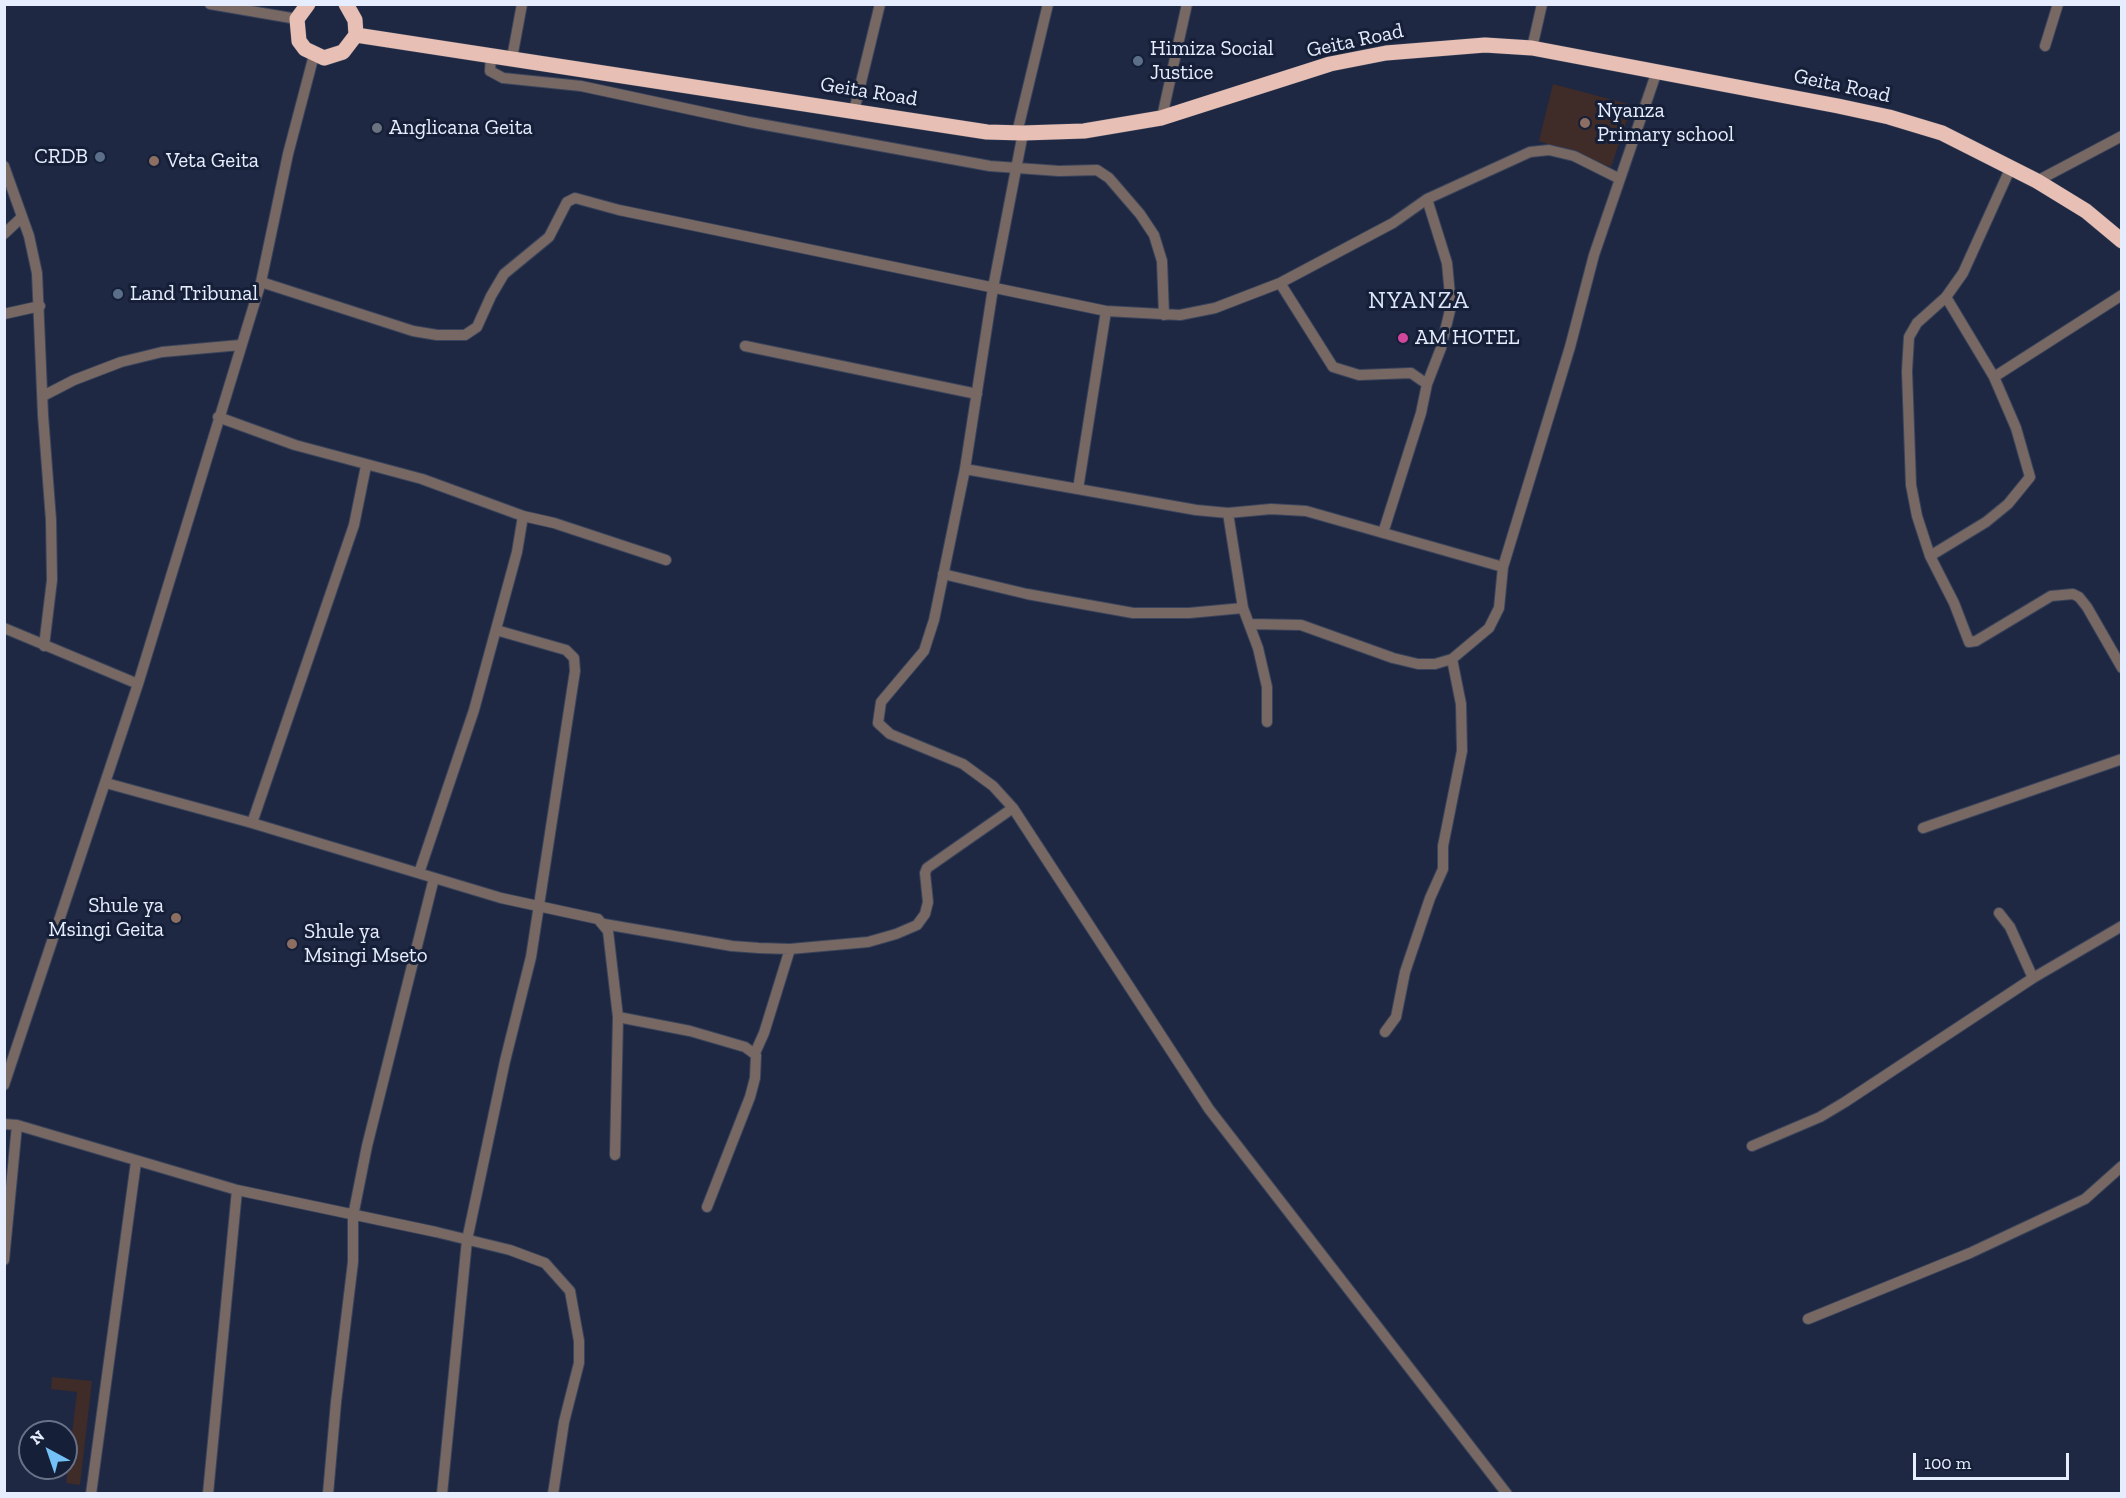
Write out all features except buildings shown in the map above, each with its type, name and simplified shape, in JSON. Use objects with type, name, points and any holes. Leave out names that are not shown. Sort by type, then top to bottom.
[{"type":"highway","points":[[308,4],[297,19],[299,41],[314,56],[324,58],[343,52],[356,35],[355,20],[346,4]]},
{"type":"highway","name":"Geita Road","points":[[356,35],[987,132],[1020,133],[1084,131],[1162,117],[1330,64],[1386,53],[1485,45],[1532,48],[1889,117],[1941,133],[2037,181],[2086,212],[2121,241]]},
{"type":"street","points":[[210,4],[297,19]]},
{"type":"street","points":[[512,58],[522,4]]},
{"type":"street","points":[[854,111],[880,4]]},
{"type":"street","points":[[1048,4],[1020,133],[965,469],[934,620],[924,651],[881,702],[879,723],[890,734],[963,764],[993,786],[1013,808],[1209,1109],[1507,1494]]},
{"type":"street","points":[[1162,117],[1187,4]]},
{"type":"street","points":[[1532,48],[1542,4]]},
{"type":"street","points":[[2045,45],[2058,4]]},
{"type":"street","points":[[4,1084],[10,1054],[106,783],[138,684],[261,282],[288,154],[314,56]]},
{"type":"street","points":[[491,56],[490,71],[503,78],[581,86],[943,158],[1016,168],[1097,170],[1109,178],[1154,235],[1162,261],[1164,315]]},
{"type":"street","points":[[1251,624],[1301,625],[1393,658],[1418,664],[1435,664],[1452,659],[1495,620],[1499,608],[1503,567],[1564,368],[1594,255],[1657,71]]},
{"type":"street","points":[[2037,181],[2072,165],[2121,136]]},
{"type":"street","points":[[261,282],[413,331],[437,335],[465,335],[477,327],[504,274],[549,237],[567,202],[575,198],[619,210],[1106,311],[1164,315],[1215,308],[1280,283],[1393,223],[1427,198],[1530,152],[1549,150],[1574,156],[1620,179]]},
{"type":"street","points":[[4,166],[34,253],[40,306],[52,580],[44,646]]},
{"type":"street","points":[[2011,167],[1976,249],[1946,297],[1917,323],[1907,348],[1911,485],[1930,556],[1970,642],[2040,601],[2065,592],[2083,601],[2120,662]]},
{"type":"street","points":[[1383,533],[1425,400],[1427,384],[1449,320],[1451,291],[1443,248],[1427,198]]},
{"type":"street","points":[[4,234],[21,218]]},
{"type":"street","points":[[1280,283],[1333,367],[1359,375],[1411,373],[1427,384]]},
{"type":"street","points":[[1994,377],[2121,295]]},
{"type":"street","points":[[1930,556],[1986,522],[2014,498],[2030,477],[2016,428],[1994,377],[1946,297]]},
{"type":"street","points":[[4,314],[40,306]]},
{"type":"street","points":[[1078,489],[1106,311]]},
{"type":"street","points":[[43,396],[74,380],[121,362],[162,352],[240,345]]},
{"type":"street","points":[[745,346],[977,394]]},
{"type":"street","points":[[218,417],[295,445],[366,466],[422,479],[523,516],[554,523],[666,560]]},
{"type":"street","points":[[252,823],[354,525],[366,466]]},
{"type":"street","points":[[965,469],[1165,506],[1228,513],[1271,509],[1306,511],[1503,567]]},
{"type":"street","points":[[1228,513],[1243,608],[1251,624],[1267,687],[1267,722]]},
{"type":"street","points":[[419,873],[474,710],[517,552],[523,516]]},
{"type":"street","points":[[943,574],[1027,594],[1133,613],[1189,613],[1243,608]]},
{"type":"street","points":[[4,628],[138,684]]},
{"type":"street","points":[[442,1494],[467,1240],[505,1061],[531,957],[563,763],[575,664],[574,658],[566,650],[496,630]]},
{"type":"street","points":[[1385,1032],[1394,1022],[1398,1011],[1405,972],[1430,898],[1443,869],[1443,846],[1462,752],[1462,713],[1452,659]]},
{"type":"street","points":[[1923,828],[2121,759]]},
{"type":"street","points":[[106,783],[252,823],[434,878],[598,919],[604,924],[732,946],[790,949],[868,942],[917,925],[923,919],[927,909],[925,873],[927,868],[1013,808]]},
{"type":"street","points":[[328,1494],[352,1262],[353,1216],[434,878]]},
{"type":"street","points":[[1999,913],[2010,927],[2033,978]]},
{"type":"street","points":[[604,924],[613,958],[618,1017],[615,1155]]},
{"type":"street","points":[[1752,1146],[1820,1117],[2033,978],[2121,926]]},
{"type":"street","points":[[707,1207],[750,1097],[755,1077],[755,1053],[764,1033],[790,949]]},
{"type":"street","points":[[618,1017],[690,1030],[746,1047],[755,1053]]},
{"type":"street","points":[[4,1124],[17,1125],[237,1190],[510,1250],[544,1263],[570,1291],[579,1341],[579,1363],[564,1422],[553,1494]]},
{"type":"street","points":[[4,1260],[17,1125]]},
{"type":"street","points":[[91,1494],[136,1162]]},
{"type":"street","points":[[1808,1319],[1970,1253],[2074,1204],[2092,1194],[2121,1166]]},
{"type":"street","points":[[207,1494],[237,1190]]},
{"type":"shaded area","name":"Nyanza Primary school","points":[[1553,84],[1632,105],[1611,167],[1539,141]]},
{"type":"shaded area","points":[[52,1377],[92,1381],[80,1485],[66,1483],[66,1480],[78,1480],[78,1420],[74,1420],[77,1392],[51,1389]]},
{"type":"place","name":"Himiza Social Justice","points":[[1138,61]]},
{"type":"place","name":"Nyanza Primary school","points":[[1585,123]]},
{"type":"place","name":"Anglicana Geita","points":[[377,128]]},
{"type":"place","name":"CRDB","points":[[100,157]]},
{"type":"place","name":"Veta Geita","points":[[154,161]]},
{"type":"place","name":"Land Tribunal","points":[[118,294]]},
{"type":"place","name":"AM HOTEL","points":[[1403,338]]},
{"type":"place","name":"Shule ya Msingi Geita","points":[[176,918]]},
{"type":"place","name":"Shule ya Msingi Mseto","points":[[292,944]]},
{"type":"district","name":"NYANZA","points":[[1419,301]]}]
